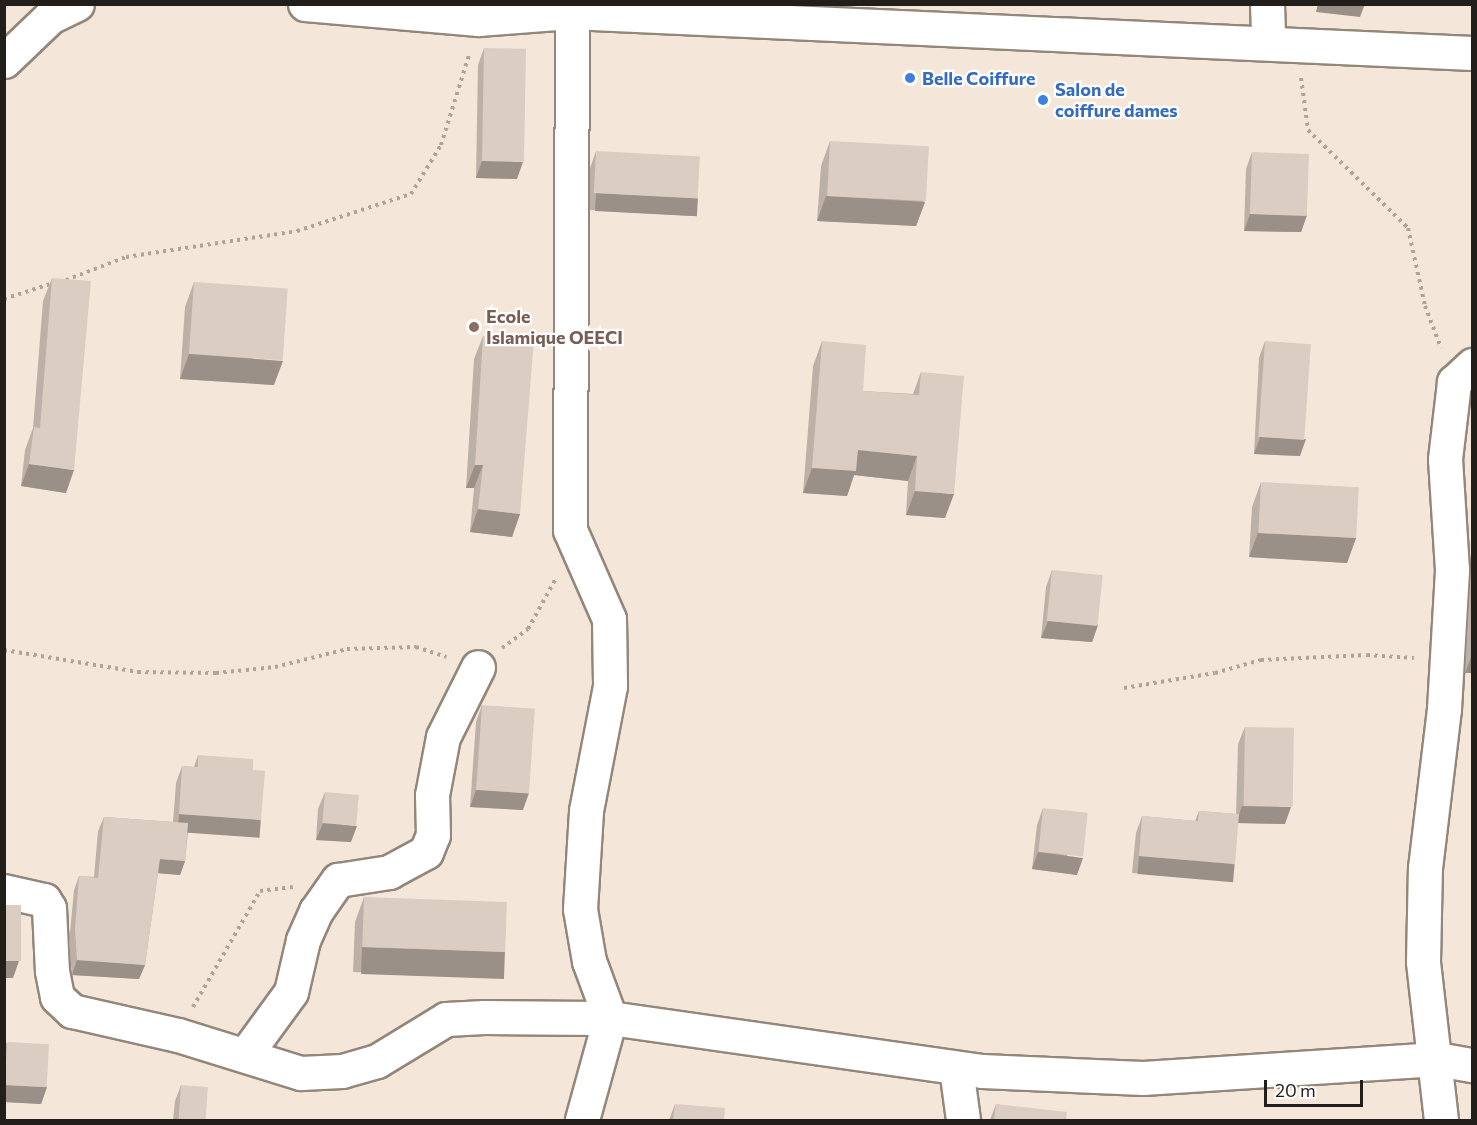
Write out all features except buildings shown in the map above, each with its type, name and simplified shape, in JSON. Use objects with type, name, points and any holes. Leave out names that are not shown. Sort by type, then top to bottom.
[{"type":"street","points":[[4,61],[50,17],[77,4]]},
{"type":"street","points":[[305,4],[478,19],[571,8],[1473,53]]},
{"type":"street","points":[[1267,4],[1282,43]]},
{"type":"street","points":[[571,8],[570,530],[609,619],[610,686],[586,811],[580,909],[590,961],[610,1018],[582,1120]]},
{"type":"street","points":[[1442,1120],[1437,1059],[1423,961],[1425,880],[1455,674],[1452,570],[1445,459],[1463,374]]},
{"type":"street","points":[[245,1055],[291,992],[303,940],[316,911],[338,880],[389,872],[426,852],[433,835],[432,795],[443,737],[478,667]]},
{"type":"street","points":[[4,891],[44,900],[49,908],[57,997],[72,1011],[178,1035],[301,1073],[342,1071],[377,1061],[446,1019],[610,1018],[956,1068],[1143,1078],[1437,1059],[1473,1065]]},
{"type":"street","points":[[956,1068],[963,1120]]},
{"type":"path","points":[[4,299],[79,277],[126,257],[297,231],[411,194],[441,145],[478,19]]},
{"type":"path","points":[[1282,43],[1308,130],[1408,228],[1425,306],[1463,374]]},
{"type":"path","points":[[4,650],[138,672],[216,673],[275,667],[347,649],[416,647],[478,667],[528,629],[554,583],[570,530]]},
{"type":"path","points":[[1124,688],[1215,673],[1261,660],[1367,655],[1455,674]]},
{"type":"path","points":[[178,1035],[226,944],[260,891],[338,880]]},
{"type":"place","name":"Belle Coiffure","points":[[910,78]]},
{"type":"place","name":"Salon de coiffure dames","points":[[1043,100]]},
{"type":"place","name":"Ecole Islamique OEECI","points":[[474,327]]}]
